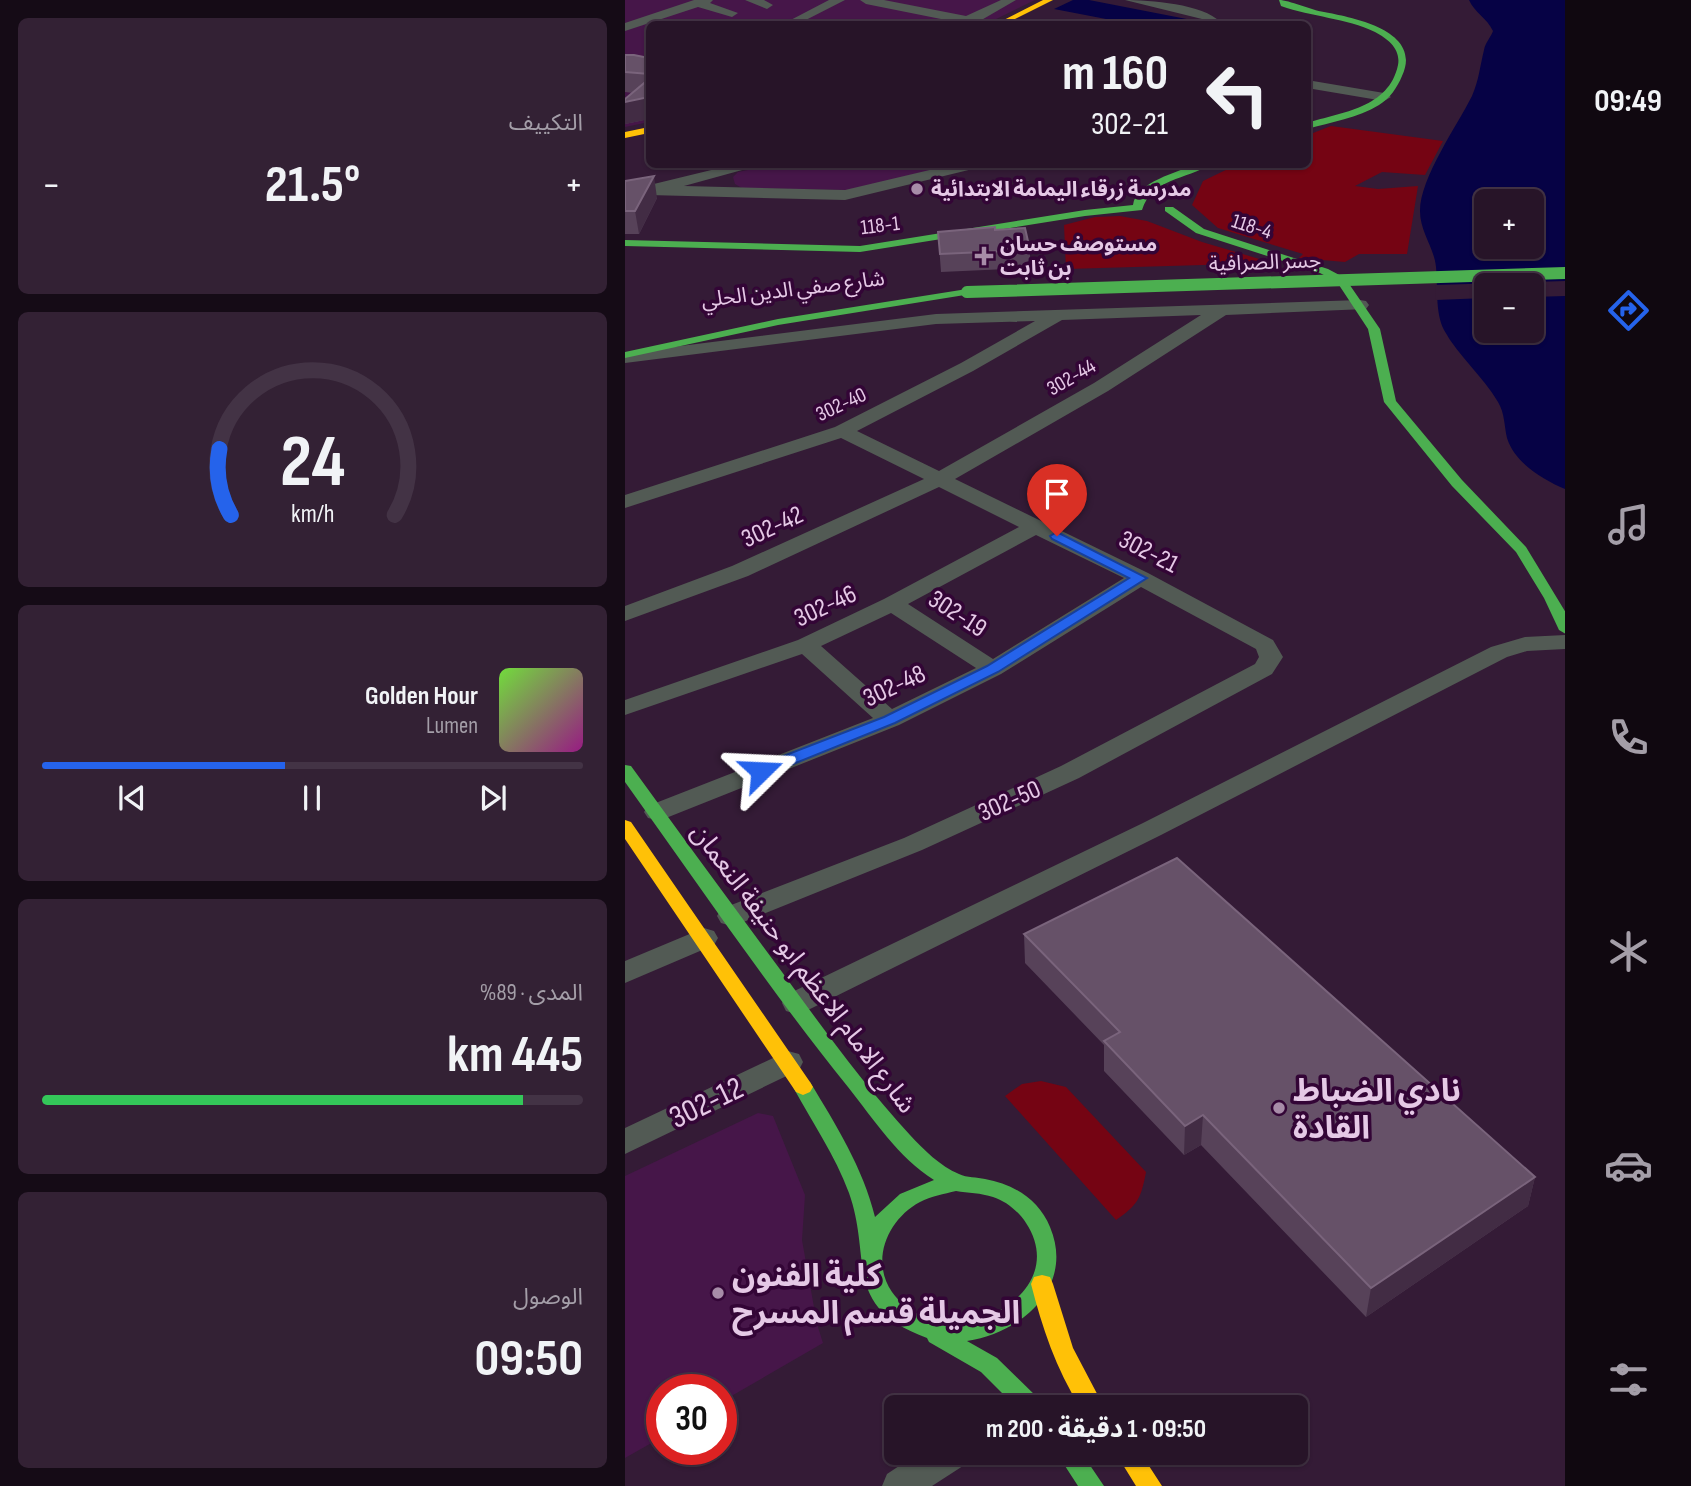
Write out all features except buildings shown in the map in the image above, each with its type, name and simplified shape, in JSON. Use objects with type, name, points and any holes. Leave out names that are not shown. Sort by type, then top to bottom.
[{"type":"street","points":[[751,0],[767,5]]},
{"type":"street","points":[[795,21],[839,0]]},
{"type":"street","points":[[866,0],[966,20],[974,19],[1010,0]]},
{"type":"street","points":[[1006,21],[1049,0]]},
{"type":"street","points":[[1131,0],[1206,16],[1213,21]]},
{"type":"street","points":[[1283,0],[1284,4],[1296,9],[1375,28],[1400,46],[1405,56],[1405,64],[1384,97],[1311,124]]},
{"type":"street","points":[[625,27],[702,2],[732,13]]},
{"type":"street","points":[[1311,86],[1384,97]]},
{"type":"street","points":[[625,135],[646,131]]},
{"type":"street","points":[[625,195],[740,168]]},
{"type":"street","points":[[647,190],[845,195],[959,168]]},
{"type":"street","points":[[1085,213],[1198,168]]},
{"type":"street","points":[[1169,207],[1172,191],[1186,173]]},
{"type":"street","points":[[1141,209],[1138,201],[1146,190]]},
{"type":"street","name":"118-1","points":[[625,243],[860,249],[1085,213],[1141,209],[1158,214],[1169,207]]},
{"type":"street","name":"118-4","points":[[1169,207],[1200,231]]},
{"type":"street","name":"118-4","points":[[1141,209],[1180,227],[1200,231],[1328,273],[1341,280],[1374,329],[1390,402],[1456,482],[1521,550],[1551,598],[1565,630]]},
{"type":"street","name":"جسر الصرافية","points":[[967,292],[1565,273]]},
{"type":"street","name":"شارع صفي الدين الحلي","points":[[694,323],[829,303],[967,292]]},
{"type":"street","name":"شارع صفي الدين الحلي","points":[[625,357],[682,342],[872,305],[967,292]]},
{"type":"street","points":[[625,357],[924,320],[1062,313],[1360,305]]},
{"type":"street","name":"302-44","points":[[938,480],[1101,387],[1223,309]]},
{"type":"street","name":"302-40","points":[[625,502],[842,431],[967,367],[1062,313]]},
{"type":"street","name":"302-21","points":[[842,431],[1140,578],[1265,645],[1271,657]]},
{"type":"street","name":"302-42","points":[[625,614],[740,571],[938,480]]},
{"type":"street","name":"302-46","points":[[625,708],[806,645],[892,604],[1036,526]]},
{"type":"street","name":"302-48","points":[[657,812],[890,720],[993,669],[1140,578]]},
{"type":"street","name":"302-19","points":[[892,604],[993,669]]},
{"type":"street","points":[[796,1003],[1152,829],[1499,652],[1525,644],[1565,642]]},
{"type":"street","points":[[806,645],[890,720]]},
{"type":"street","name":"302-50","points":[[731,916],[913,844],[1070,772],[1264,670],[1271,657]]},
{"type":"street","name":"شارع الامام الاعظم ابو حنيفة النعمان","points":[[627,771],[827,1048],[902,1140],[926,1164],[956,1182]]},
{"type":"street","points":[[625,826],[788,1062],[833,1138],[859,1194],[872,1246],[870,1272],[879,1297],[898,1317],[960,1346],[993,1368],[1019,1395]]},
{"type":"street","points":[[625,972],[704,938]]},
{"type":"street","name":"302-12","points":[[625,1142],[788,1062]]},
{"type":"street","points":[[872,1246],[883,1222],[902,1202],[928,1189],[956,1182],[984,1184],[1010,1193],[1031,1208],[1044,1228],[1050,1252],[1042,1284],[1028,1304],[1006,1321],[980,1331],[952,1334],[925,1330]]},
{"type":"street","points":[[1042,1284],[1065,1358],[1084,1395]]},
{"type":"street","points":[[900,1486],[933,1465]]},
{"type":"street","points":[[1077,1465],[1092,1486]]},
{"type":"street","points":[[1135,1465],[1150,1486]]},
{"type":"shaded area","points":[[625,0],[1035,0],[992,21],[646,21],[646,123],[625,127]]},
{"type":"shaded area","points":[[1073,0],[1089,0],[1197,21],[1116,21],[1054,9]]},
{"type":"shaded area","points":[[1469,0],[1565,0],[1565,489],[1539,475],[1516,455],[1507,438],[1498,402],[1444,330],[1439,315],[1435,260],[1422,226],[1420,211],[1426,183],[1440,152],[1472,96],[1485,47],[1493,31]]},
{"type":"shaded area","points":[[1331,126],[1443,141],[1425,175],[1382,172],[1355,186],[1378,189],[1418,186],[1407,254],[1359,254],[1345,262],[1299,258],[1303,254],[1218,228],[1192,205],[1203,181],[1230,168],[1311,168],[1311,134]]},
{"type":"shaded area","points":[[758,168],[940,168],[848,190],[742,188],[735,184],[733,177],[738,172]]},
{"type":"shaded area","points":[[1120,216],[1147,221],[1202,242],[1273,263],[1066,269],[1064,225],[1095,217]]},
{"type":"shaded area","points":[[1041,1081],[1066,1087],[1146,1172],[1137,1200],[1116,1220],[1005,1096],[1022,1084]]},
{"type":"shaded area","name":"كلية الفنون الجميلة قسم المسرح","points":[[758,1113],[773,1116],[805,1195],[802,1240],[823,1343],[737,1393],[737,1374],[646,1374],[646,1446],[625,1458],[625,1176]]},
{"type":"pier","points":[[1565,281],[1565,296],[1544,297],[1544,282]]},
{"type":"pier","points":[[1474,284],[1474,298],[1436,300],[1435,285]]},
{"type":"traffic: fast","points":[[1283,0],[1284,4],[1294,8],[1347,19],[1377,30],[1397,44],[1403,58],[1398,76],[1383,98],[1356,112],[1311,125]]},
{"type":"traffic: fast","points":[[1138,206],[1139,199],[1159,182],[1196,168]]},
{"type":"traffic: fast","points":[[625,243],[860,249],[1085,213],[1138,208]]},
{"type":"traffic: fast","points":[[1169,209],[1200,231],[1324,271],[1341,280],[1374,329],[1390,402],[1457,483],[1521,550],[1551,598],[1566,630]]},
{"type":"traffic: fast","points":[[967,292],[1566,273]]},
{"type":"traffic: fast","points":[[625,355],[778,322],[967,292]]},
{"type":"traffic: fast","points":[[625,770],[827,1048],[902,1140],[926,1164],[956,1183]]},
{"type":"traffic: fast","points":[[803,1087],[833,1138],[859,1193],[872,1246]]},
{"type":"traffic: fast","points":[[956,1183],[998,1190],[1018,1201],[1039,1226],[1047,1257],[1045,1272],[1038,1288],[1012,1315],[977,1330],[957,1332],[930,1329],[908,1320],[890,1306],[877,1288],[871,1267],[873,1246],[882,1224],[901,1204],[920,1193],[956,1183]]},
{"type":"traffic: fast","points":[[937,1335],[989,1365],[1020,1395]]},
{"type":"traffic: fast","points":[[1077,1465],[1092,1486]]},
{"type":"traffic: slow","points":[[1006,21],[1049,0]]},
{"type":"traffic: slow","points":[[625,135],[646,131]]},
{"type":"traffic: slow","points":[[625,826],[803,1087]]},
{"type":"traffic: slow","points":[[1042,1284],[1062,1348],[1086,1395]]},
{"type":"traffic: slow","points":[[1135,1465],[1150,1486]]},
{"type":"place","name":"مدرسة زرقاء اليمامة الابتدائية","points":[[917,189]]},
{"type":"place","name":"مستوصف حسان بن ثابت","points":[[984,256]]},
{"type":"place","name":"نادي الضباط القادة","points":[[1279,1108]]},
{"type":"place","name":"كلية الفنون الجميلة قسم المسرح","points":[[718,1293]]},
{"type":"route","points":[[761,771],[890,720],[993,669],[1140,578],[1057,536]]}]
